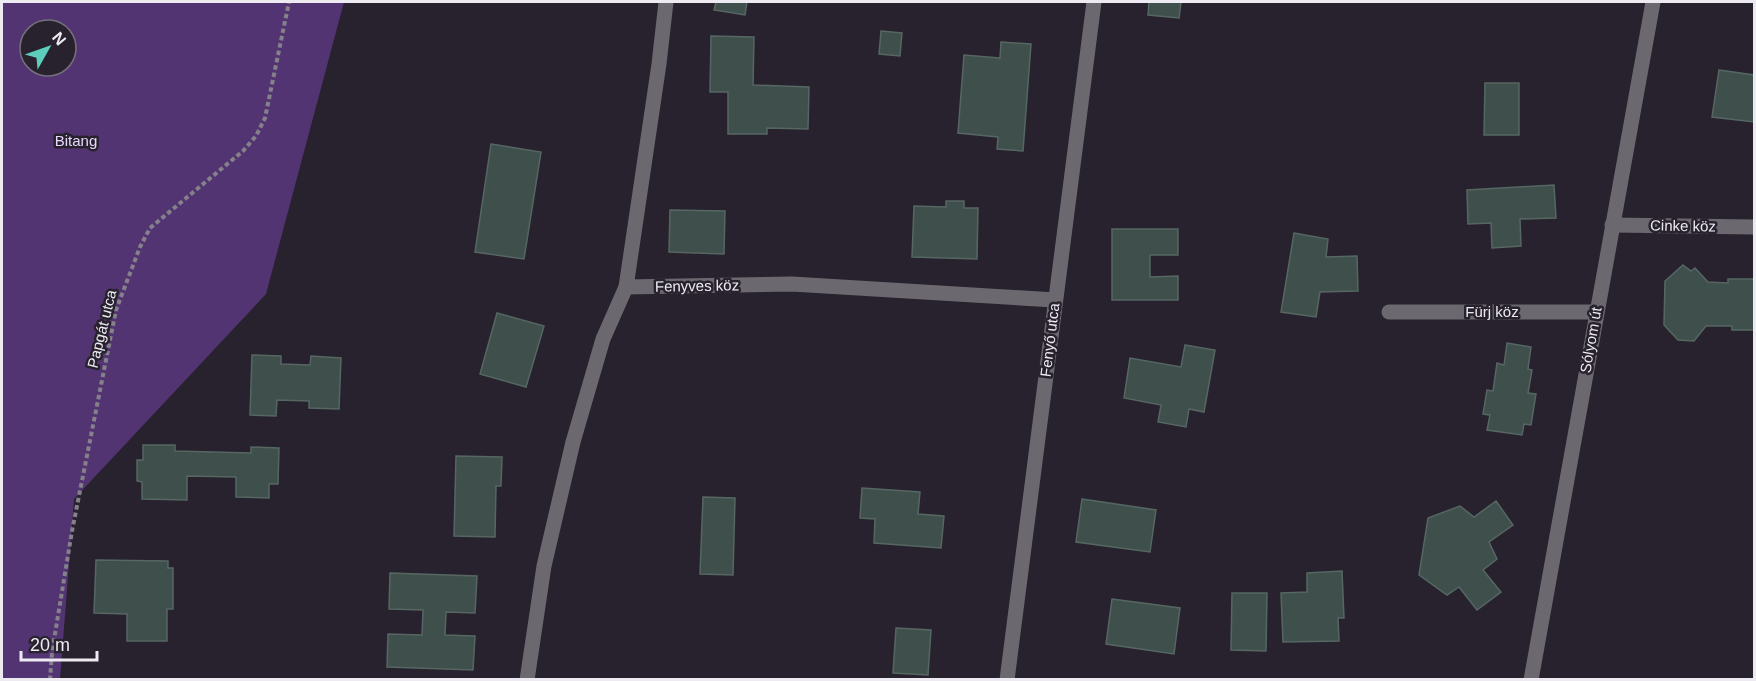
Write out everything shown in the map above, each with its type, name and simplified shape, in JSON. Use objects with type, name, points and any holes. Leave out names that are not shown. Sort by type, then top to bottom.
[{"type":"street","points":[[527,680],[544,566],[573,442],[603,339],[626,286],[666,2]]},
{"type":"street","name":"Fenyő utca","points":[[1007,680],[1094,2]]},
{"type":"street","name":"Sólyom út","points":[[1531,680],[1653,2]]},
{"type":"street","name":"Cinke köz","points":[[1612,225],[1755,227]]},
{"type":"street","name":"Fenyves köz","points":[[626,286],[792,284],[1055,300]]},
{"type":"street","name":"Fürj köz","points":[[1389,312],[1596,312]]},
{"type":"path","name":"Papgát utca","points":[[50,680],[52,652],[72,531],[116,310],[150,228],[243,151],[256,136],[265,117],[289,2]]},
{"type":"green space","name":"Bitang","points":[[2,2],[344,2],[266,294],[74,499],[60,679],[2,679]]},
{"type":"building","points":[[716,2],[747,2],[745,15],[714,10]]},
{"type":"building","points":[[1149,2],[1181,2],[1179,18],[1148,15]]},
{"type":"building","points":[[881,31],[902,33],[900,56],[879,54]]},
{"type":"building","points":[[711,36],[754,37],[753,85],[809,87],[808,129],[767,128],[767,134],[728,134],[728,92],[710,92]]},
{"type":"building","points":[[1001,42],[1031,44],[1023,151],[997,149],[998,137],[958,133],[964,55],[1000,58]]},
{"type":"building","points":[[1719,70],[1754,75],[1754,122],[1712,117]]},
{"type":"building","points":[[1485,83],[1519,83],[1519,135],[1484,135]]},
{"type":"building","points":[[491,144],[541,152],[524,259],[475,252]]},
{"type":"building","points":[[1554,185],[1556,218],[1520,219],[1521,246],[1492,248],[1491,223],[1468,224],[1467,190]]},
{"type":"building","points":[[946,201],[964,201],[964,208],[978,208],[977,259],[912,257],[914,206],[946,207]]},
{"type":"building","points":[[670,210],[725,211],[724,254],[669,252]]},
{"type":"building","points":[[1112,229],[1178,229],[1178,255],[1150,255],[1150,277],[1178,276],[1178,300],[1112,300]]},
{"type":"building","points":[[1294,233],[1328,239],[1326,257],[1357,256],[1358,291],[1320,292],[1316,317],[1281,312]]},
{"type":"building","points":[[1683,265],[1691,271],[1695,268],[1708,282],[1728,283],[1728,279],[1754,279],[1754,330],[1732,330],[1732,326],[1706,326],[1694,341],[1678,340],[1664,325],[1665,281]]},
{"type":"building","points":[[497,313],[544,326],[526,387],[480,374]]},
{"type":"building","points":[[1507,343],[1531,347],[1528,369],[1532,370],[1528,393],[1536,394],[1531,425],[1524,424],[1522,435],[1487,430],[1490,415],[1483,414],[1487,390],[1493,391],[1497,363],[1504,365]]},
{"type":"building","points":[[1185,345],[1215,350],[1204,412],[1189,409],[1186,427],[1158,422],[1161,405],[1124,398],[1130,358],[1181,367]]},
{"type":"building","points":[[252,355],[281,356],[281,364],[310,365],[311,356],[341,358],[339,409],[309,408],[309,401],[277,400],[276,416],[250,415]]},
{"type":"building","points":[[143,445],[175,445],[175,451],[251,453],[251,447],[279,448],[278,484],[269,484],[269,498],[236,497],[236,477],[187,476],[187,500],[142,499],[142,482],[137,481],[137,460],[143,460]]},
{"type":"building","points":[[456,456],[502,457],[501,486],[496,486],[495,537],[454,536]]},
{"type":"building","points":[[862,488],[920,492],[918,514],[944,516],[941,548],[874,543],[875,519],[860,518]]},
{"type":"building","points":[[703,497],[735,498],[733,575],[700,574]]},
{"type":"building","points":[[1082,499],[1156,510],[1150,552],[1076,542]]},
{"type":"building","points":[[1496,501],[1513,525],[1489,542],[1497,559],[1483,570],[1501,592],[1477,610],[1459,587],[1447,595],[1419,575],[1428,518],[1460,506],[1474,517]]},
{"type":"building","points":[[96,560],[168,561],[168,568],[173,568],[173,609],[167,609],[167,641],[127,641],[127,614],[94,613]]},
{"type":"building","points":[[1342,571],[1344,618],[1338,618],[1339,641],[1283,642],[1281,593],[1307,592],[1307,573]]},
{"type":"building","points":[[390,573],[477,576],[475,613],[446,612],[445,635],[475,636],[473,670],[387,667],[388,634],[422,635],[423,610],[389,609]]},
{"type":"building","points":[[1232,593],[1267,593],[1266,651],[1231,650]]},
{"type":"building","points":[[1112,599],[1180,608],[1174,654],[1106,644]]},
{"type":"building","points":[[896,628],[931,630],[928,675],[893,673]]}]
